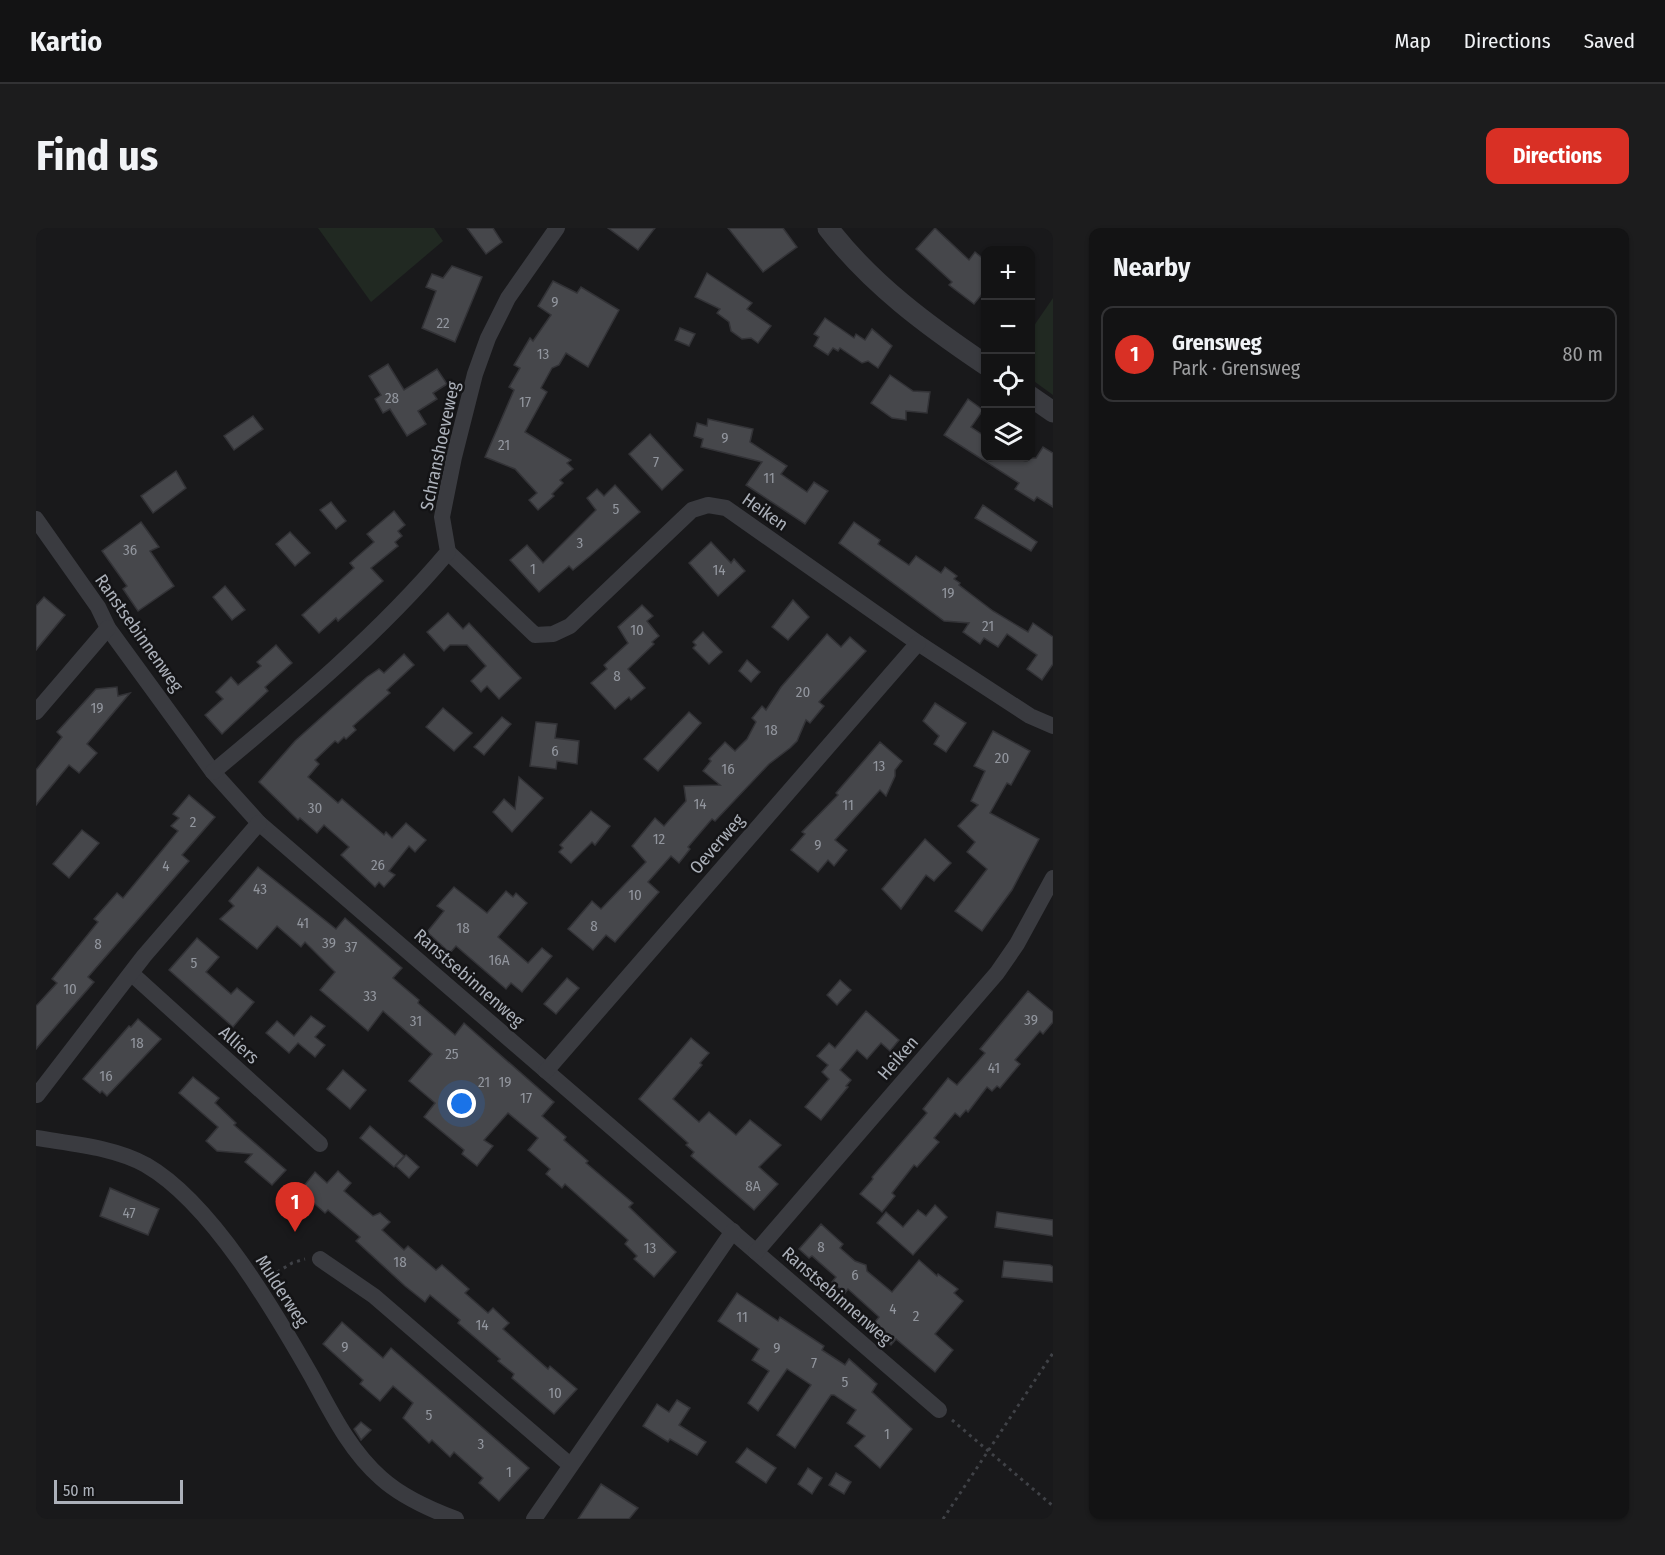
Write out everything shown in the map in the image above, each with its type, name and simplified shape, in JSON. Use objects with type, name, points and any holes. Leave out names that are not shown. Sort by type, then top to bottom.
[{"type":"street","name":"Schranshoeveweg","points":[[448,552],[442,517],[475,374],[488,338],[508,298],[557,228]]},
{"type":"street","points":[[828,228],[859,263],[905,306],[981,361]]},
{"type":"street","points":[[1035,399],[1053,412]]},
{"type":"street","name":"Heiken","points":[[448,552],[535,635],[552,634],[570,626],[692,510],[708,505],[726,508],[918,643],[1030,716],[1053,726]]},
{"type":"street","name":"Ranstsebinnenweg","points":[[36,519],[98,608],[108,628],[213,772],[259,823],[939,1410]]},
{"type":"street","points":[[213,772],[271,724],[407,601],[448,552]]},
{"type":"street","points":[[36,712],[108,628]]},
{"type":"street","name":"Oeverweg","points":[[546,1071],[918,643]]},
{"type":"street","points":[[37,1095],[144,956],[259,823]]},
{"type":"street","name":"Heiken","points":[[756,1252],[997,973],[1017,944],[1053,878]]},
{"type":"street","name":"Alliers","points":[[132,974],[320,1144]]},
{"type":"street","name":"Mulderweg","points":[[36,1138],[93,1148],[144,1164],[164,1177],[201,1215],[258,1288],[335,1418],[370,1468],[392,1488],[414,1501],[456,1519]]},
{"type":"street","points":[[534,1519],[733,1231]]},
{"type":"street","points":[[320,1259],[374,1296],[570,1465]]},
{"type":"path","points":[[258,1288],[276,1271],[292,1263],[313,1256],[320,1259]]},
{"type":"path","points":[[943,1519],[1053,1353]]},
{"type":"path","points":[[939,1410],[989,1449],[1053,1506]]},
{"type":"shaded area","points":[[318,228],[434,228],[443,241],[371,302]]},
{"type":"shaded area","points":[[1053,298],[1053,395],[1035,382],[1035,324]]},
{"type":"building","points":[[467,228],[493,228],[502,242],[486,254]]},
{"type":"building","points":[[608,228],[655,228],[638,250]]},
{"type":"building","points":[[728,228],[783,228],[797,247],[763,272]]},
{"type":"building","points":[[935,228],[969,260],[975,252],[981,257],[981,295],[974,304],[949,285],[952,282],[916,249]]},
{"type":"building","points":[[452,266],[482,277],[455,342],[422,328],[436,291],[426,287],[432,274],[443,278]]},
{"type":"building","points":[[707,273],[752,303],[747,309],[771,326],[758,343],[751,338],[742,339],[731,331],[729,322],[717,313],[720,309],[695,297]]},
{"type":"building","points":[[553,281],[577,293],[581,287],[619,310],[588,367],[566,353],[559,365],[552,368],[541,388],[547,392],[525,432],[571,460],[567,463],[573,469],[560,480],[563,483],[552,494],[554,496],[538,510],[529,500],[537,493],[515,469],[485,457],[514,390],[509,387],[520,368],[514,365],[530,338],[533,341],[551,315],[538,306]]},
{"type":"building","points":[[825,318],[854,338],[856,334],[865,340],[872,329],[892,346],[878,368],[868,361],[862,363],[840,348],[838,351],[833,348],[828,355],[814,346],[819,337],[814,334]]},
{"type":"building","points":[[680,328],[695,334],[689,346],[675,340]]},
{"type":"building","points":[[388,364],[404,390],[437,369],[447,384],[433,393],[437,399],[418,411],[426,424],[407,436],[390,409],[383,413],[375,399],[381,395],[369,376]]},
{"type":"building","points":[[890,375],[913,391],[930,392],[927,413],[906,411],[906,420],[892,418],[871,403]]},
{"type":"building","points":[[968,399],[981,409],[981,413],[971,427],[981,434],[981,459],[944,435]]},
{"type":"building","points":[[253,416],[263,429],[234,450],[224,436]]},
{"type":"building","points":[[708,419],[753,429],[750,442],[787,466],[781,474],[807,492],[814,482],[828,491],[805,524],[746,485],[762,462],[701,447],[703,439],[694,436],[697,423],[707,426]]},
{"type":"building","points":[[650,434],[683,470],[662,490],[629,454]]},
{"type":"building","points":[[1043,447],[1053,453],[1053,507],[1037,497],[1034,501],[1015,489],[1019,483],[986,462],[1035,462],[1035,458]]},
{"type":"building","points":[[176,471],[186,488],[153,513],[141,496]]},
{"type":"building","points":[[615,485],[640,512],[573,570],[569,566],[539,592],[510,560],[527,545],[543,563],[596,510],[587,498],[597,489],[604,496]]},
{"type":"building","points":[[331,502],[346,521],[336,529],[320,510]]},
{"type":"building","points":[[983,505],[1037,542],[1031,551],[975,518]]},
{"type":"building","points":[[394,511],[405,525],[398,531],[402,536],[395,542],[398,546],[371,568],[383,581],[338,621],[336,618],[319,633],[302,615],[354,568],[350,563],[374,542],[367,534]]},
{"type":"building","points":[[141,522],[159,547],[150,551],[174,586],[138,611],[123,589],[127,586],[102,551]]},
{"type":"building","points":[[854,522],[880,540],[878,544],[909,565],[916,556],[941,573],[945,567],[957,576],[954,579],[960,583],[959,585],[993,611],[1028,632],[1033,623],[1053,637],[1053,664],[1042,680],[1027,669],[1037,655],[1007,634],[998,647],[984,638],[980,644],[963,632],[969,623],[944,621],[839,543]]},
{"type":"building","points":[[290,532],[310,553],[295,566],[276,544]]},
{"type":"building","points":[[711,542],[731,563],[734,559],[745,571],[718,596],[689,563]]},
{"type":"building","points":[[225,586],[245,610],[232,620],[213,597]]},
{"type":"building","points":[[44,597],[65,615],[36,650],[36,606]]},
{"type":"building","points":[[793,600],[809,617],[788,640],[772,627]]},
{"type":"building","points":[[642,605],[653,616],[647,621],[659,636],[652,642],[654,644],[628,669],[645,688],[631,700],[629,697],[615,709],[591,683],[607,669],[604,665],[628,643],[618,627]]},
{"type":"building","points":[[448,613],[463,629],[469,623],[521,678],[499,699],[487,686],[481,692],[471,681],[486,666],[467,645],[450,645],[444,651],[427,632]]},
{"type":"building","points":[[703,632],[722,652],[709,664],[693,648],[696,645],[693,642]]},
{"type":"building","points":[[827,634],[841,647],[850,637],[866,651],[819,702],[824,706],[810,723],[806,720],[797,741],[769,764],[715,821],[712,819],[688,847],[690,849],[679,863],[671,856],[648,882],[659,892],[615,942],[606,935],[593,950],[568,929],[592,901],[601,909],[646,862],[632,846],[655,818],[664,826],[686,801],[684,786],[720,785],[703,771],[711,761],[709,759],[725,742],[735,751],[747,739],[756,722],[752,718],[762,706],[766,710],[781,687]]},
{"type":"building","points":[[276,645],[292,663],[265,687],[268,691],[222,734],[205,715],[223,699],[216,692],[231,677],[238,685],[261,666],[257,662]]},
{"type":"building","points":[[404,654],[414,665],[387,690],[390,693],[353,726],[356,730],[346,739],[344,737],[338,743],[335,741],[315,760],[319,764],[308,777],[338,803],[342,799],[384,835],[386,832],[392,838],[406,823],[426,840],[415,852],[409,846],[389,871],[395,875],[384,887],[379,882],[375,887],[341,855],[349,847],[324,825],[317,833],[300,818],[298,820],[259,782],[295,741],[334,706],[367,677],[379,669],[384,673]]},
{"type":"building","points":[[747,660],[760,672],[751,682],[739,671]]},
{"type":"building","points":[[117,687],[118,696],[130,693],[87,744],[97,753],[79,773],[69,765],[36,805],[36,770],[62,737],[57,732],[96,689]]},
{"type":"building","points":[[935,703],[966,723],[946,752],[934,744],[939,736],[923,721]]},
{"type":"building","points":[[443,708],[472,733],[454,751],[426,727]]},
{"type":"building","points":[[689,712],[701,723],[658,771],[644,759]]},
{"type":"building","points":[[502,717],[511,724],[484,755],[474,747]]},
{"type":"building","points":[[536,722],[557,724],[555,738],[579,741],[577,764],[557,761],[556,769],[530,766]]},
{"type":"building","points":[[993,731],[1030,751],[1011,785],[1007,783],[990,813],[1039,839],[1012,890],[982,931],[955,911],[987,869],[967,852],[975,842],[958,826],[978,805],[971,801],[985,771],[974,766]]},
{"type":"building","points":[[880,742],[902,761],[895,770],[895,776],[886,796],[880,790],[835,840],[847,850],[834,866],[828,860],[818,872],[791,850],[805,834],[802,832],[838,795],[836,793]]},
{"type":"building","points":[[519,777],[543,798],[512,832],[493,812],[504,799],[515,809]]},
{"type":"building","points":[[189,795],[215,817],[182,855],[189,861],[88,977],[94,982],[36,1049],[36,1006],[57,983],[52,979],[98,922],[94,919],[117,893],[123,898],[178,831],[171,826],[179,818],[173,814]]},
{"type":"building","points":[[591,811],[610,826],[595,845],[592,842],[571,863],[559,852],[563,848],[560,845]]},
{"type":"building","points":[[82,830],[99,843],[69,878],[53,864]]},
{"type":"building","points":[[925,839],[951,863],[934,881],[926,875],[901,909],[882,889]]},
{"type":"building","points":[[258,867],[336,929],[345,918],[402,968],[393,978],[419,1000],[418,1003],[455,1035],[464,1023],[554,1102],[542,1116],[566,1137],[564,1140],[588,1161],[586,1163],[633,1203],[629,1207],[676,1252],[654,1277],[634,1259],[637,1256],[625,1244],[628,1240],[565,1184],[562,1188],[546,1174],[550,1169],[528,1150],[538,1138],[508,1113],[484,1140],[493,1146],[477,1166],[462,1154],[464,1150],[424,1117],[435,1103],[409,1081],[432,1054],[383,1011],[368,1031],[320,990],[335,972],[305,942],[301,947],[277,926],[257,949],[220,919],[234,906],[229,901]]},
{"type":"building","points":[[454,887],[487,913],[506,891],[513,897],[516,893],[527,903],[498,937],[528,963],[542,948],[552,956],[522,992],[511,983],[506,989],[456,946],[450,953],[427,932],[444,911],[437,906]]},
{"type":"building","points":[[197,938],[219,957],[206,972],[231,994],[237,988],[254,1002],[233,1027],[169,970]]},
{"type":"building","points":[[567,978],[579,988],[556,1014],[544,1004]]},
{"type":"building","points":[[840,980],[851,990],[837,1005],[827,995]]},
{"type":"building","points":[[1028,991],[1053,1012],[1053,1022],[1043,1034],[1040,1031],[1015,1060],[1020,1064],[1000,1088],[997,1086],[992,1091],[987,1087],[968,1112],[966,1110],[960,1117],[955,1113],[934,1138],[939,1142],[917,1167],[914,1165],[892,1193],[895,1196],[882,1212],[860,1194],[927,1113],[923,1109],[948,1078],[957,1085],[985,1053],[980,1049]]},
{"type":"building","points":[[866,1011],[899,1040],[890,1051],[881,1043],[867,1059],[857,1050],[840,1070],[851,1080],[846,1086],[848,1087],[821,1120],[805,1107],[829,1079],[822,1072],[828,1065],[817,1056],[829,1043],[835,1048]]},
{"type":"building","points":[[311,1016],[325,1026],[315,1037],[325,1045],[315,1057],[298,1043],[289,1053],[266,1033],[277,1021],[294,1036]]},
{"type":"building","points":[[138,1019],[161,1039],[107,1096],[102,1091],[100,1093],[83,1079],[129,1026],[131,1027]]},
{"type":"building","points":[[691,1038],[709,1053],[700,1063],[702,1065],[673,1099],[699,1122],[709,1112],[736,1135],[750,1120],[781,1145],[759,1167],[778,1184],[754,1210],[691,1156],[694,1152],[686,1145],[688,1143],[639,1099]]},
{"type":"building","points":[[343,1070],[366,1090],[350,1109],[327,1089]]},
{"type":"building","points":[[193,1077],[219,1098],[215,1103],[236,1123],[234,1125],[286,1170],[272,1185],[245,1162],[252,1154],[217,1151],[206,1141],[218,1127],[179,1093]]},
{"type":"building","points":[[370,1126],[404,1156],[394,1167],[360,1138]]},
{"type":"building","points":[[406,1155],[419,1167],[409,1178],[396,1166]]},
{"type":"building","points":[[338,1171],[351,1183],[344,1191],[373,1216],[380,1213],[390,1222],[382,1230],[404,1250],[408,1246],[436,1270],[442,1265],[469,1289],[465,1293],[488,1313],[493,1308],[509,1323],[503,1329],[548,1369],[550,1366],[577,1389],[554,1414],[512,1378],[514,1374],[458,1323],[460,1320],[430,1295],[425,1302],[405,1286],[356,1241],[360,1237],[328,1210],[325,1213],[300,1191],[315,1172],[327,1183]]},
{"type":"building","points":[[110,1188],[159,1209],[148,1235],[100,1216]]},
{"type":"building","points":[[935,1205],[947,1217],[913,1255],[877,1223],[886,1212],[903,1227],[918,1210],[926,1216]]},
{"type":"building","points":[[997,1212],[1053,1220],[1053,1236],[995,1227]]},
{"type":"building","points":[[821,1224],[843,1244],[840,1248],[855,1261],[866,1265],[867,1271],[892,1292],[919,1260],[937,1276],[938,1274],[958,1289],[954,1293],[963,1301],[935,1334],[953,1350],[935,1372],[896,1339],[891,1345],[871,1327],[879,1317],[848,1289],[845,1293],[832,1282],[836,1277],[812,1256],[809,1258],[799,1249]]},
{"type":"building","points":[[1004,1261],[1050,1265],[1053,1267],[1053,1282],[1002,1277]]},
{"type":"building","points":[[737,1293],[778,1321],[780,1317],[824,1346],[822,1350],[845,1365],[849,1359],[877,1384],[872,1392],[912,1429],[880,1468],[855,1446],[865,1436],[847,1423],[856,1410],[834,1395],[831,1395],[795,1448],[777,1435],[811,1385],[787,1369],[758,1411],[748,1403],[769,1371],[752,1360],[759,1349],[718,1321]]},
{"type":"building","points":[[342,1322],[383,1358],[391,1348],[529,1468],[499,1501],[479,1483],[483,1478],[454,1452],[450,1457],[432,1440],[429,1443],[403,1418],[413,1403],[393,1386],[380,1401],[360,1384],[363,1380],[323,1344]]},
{"type":"building","points":[[677,1400],[690,1408],[679,1425],[706,1442],[697,1455],[670,1439],[668,1442],[643,1426],[657,1404],[669,1412]]},
{"type":"building","points":[[361,1422],[371,1430],[361,1440],[354,1429]]},
{"type":"building","points":[[747,1448],[776,1468],[766,1483],[736,1462]]},
{"type":"building","points":[[808,1468],[822,1478],[812,1494],[798,1484]]},
{"type":"building","points":[[836,1473],[851,1482],[844,1494],[829,1485]]},
{"type":"building","points":[[601,1484],[638,1508],[629,1519],[578,1519]]},
{"type":"place","name":"Grensweg","points":[[295,1232]]}]
